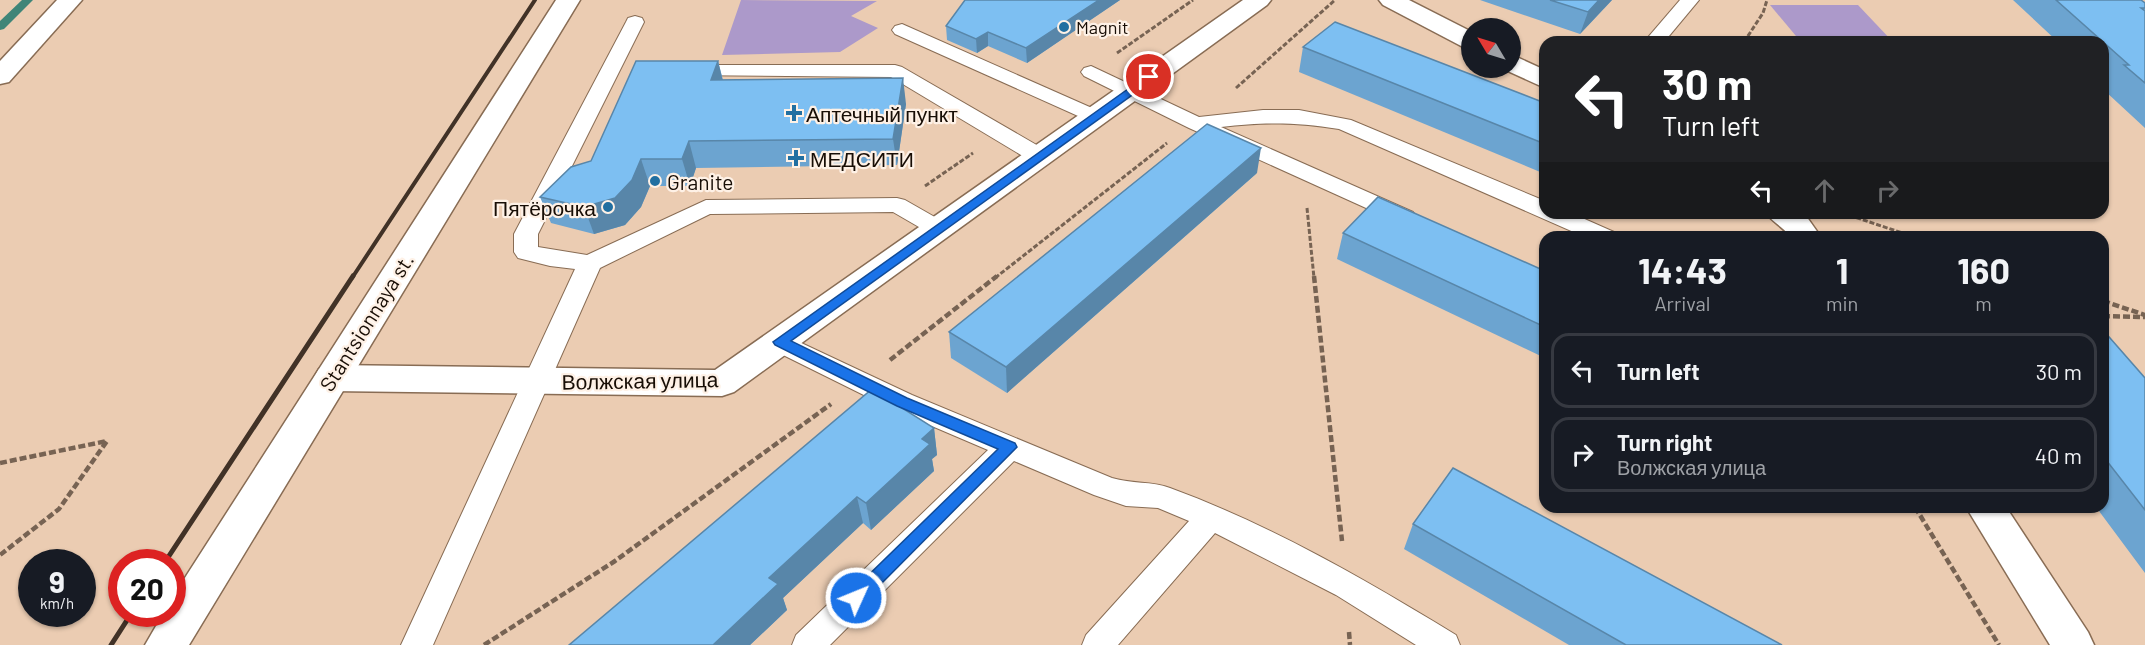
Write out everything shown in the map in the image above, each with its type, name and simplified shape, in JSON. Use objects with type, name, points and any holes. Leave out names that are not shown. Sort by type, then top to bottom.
[{"type":"street","points":[[0,76],[70,0]]},
{"type":"street","name":"Stantsionnaya st.","points":[[166,645],[568,0]]},
{"type":"street","name":"Волжская улица","points":[[331,378],[722,383],[1259,0]]},
{"type":"street","points":[[1391,0],[1461,36]]},
{"type":"street","points":[[1521,68],[1539,77]]},
{"type":"street","points":[[1792,219],[1802,231]]},
{"type":"street","points":[[1989,513],[2073,645]]},
{"type":"lane","points":[[1659,36],[1690,0]]},
{"type":"lane","points":[[635,22],[526,234],[526,252],[550,258],[590,263],[706,207],[897,205],[939,229]]},
{"type":"lane","points":[[902,30],[1094,116]]},
{"type":"lane","points":[[611,71],[634,71]]},
{"type":"lane","points":[[670,71],[895,71],[1040,156]]},
{"type":"lane","points":[[1090,72],[1131,90],[1196,124],[1429,228]]},
{"type":"lane","points":[[1196,124],[1263,116],[1299,116],[1344,124],[1539,207]]},
{"type":"lane","points":[[1564,219],[1590,231]]},
{"type":"lane","points":[[417,645],[590,263]]},
{"type":"lane","points":[[780,342],[902,402],[1104,487],[1126,494],[1160,496],[1211,517],[1347,585],[1444,645]]},
{"type":"lane","points":[[808,645],[1010,447]]},
{"type":"lane","points":[[1098,645],[1211,517]]},
{"type":"path","points":[[484,645],[615,561],[861,382],[1180,133],[1196,124],[1335,0]]},
{"type":"path","points":[[1748,36],[1763,13],[1767,0]]},
{"type":"path","points":[[1303,172],[1347,585]]},
{"type":"path","points":[[1861,219],[1896,231]]},
{"type":"path","points":[[2109,303],[2145,316]]},
{"type":"path","points":[[2109,316],[2145,316]]},
{"type":"path","points":[[0,464],[106,441],[59,509],[0,555]]},
{"type":"path","points":[[1919,513],[1999,645]]},
{"type":"shaded area","points":[[741,0],[877,1],[851,16],[878,28],[840,52],[722,55]]},
{"type":"shaded area","points":[[1770,5],[1858,5],[1887,36],[1796,36]]},
{"type":"building","points":[[965,0],[1099,0],[1026,48],[988,32],[976,39],[946,26]]},
{"type":"building","points":[[1550,0],[1599,0],[1588,12]]},
{"type":"building","points":[[2056,0],[2141,0],[2145,3],[2145,8],[2141,8],[2145,11],[2145,83],[2124,65],[2129,65],[2109,47],[2109,36],[2096,36]]},
{"type":"building","points":[[1335,22],[1461,71],[1461,78],[1480,78],[1539,101],[1539,142],[1303,47]]},
{"type":"building","points":[[636,61],[718,61],[711,80],[903,78],[893,139],[689,141],[682,159],[641,159],[632,180],[615,198],[584,207],[540,197],[571,167],[591,161]]},
{"type":"building","points":[[1207,124],[1261,148],[1006,367],[949,332]]},
{"type":"building","points":[[1378,197],[1539,268],[1539,324],[1343,233]]},
{"type":"building","points":[[2109,337],[2145,378],[2145,510],[2109,464]]},
{"type":"building","points":[[872,389],[934,428],[922,439],[930,444],[866,503],[857,497],[769,578],[778,584],[713,645],[569,645]]},
{"type":"building","points":[[1453,468],[1782,645],[1626,645],[1413,524]]},
{"type":"waterway","points":[[0,27],[28,0]]},
{"type":"railway","points":[[352,278],[535,0]]},
{"type":"railway","points":[[174,549],[353,276]]},
{"type":"railway","points":[[111,645],[123,627]]},
{"type":"place","name":"Magnit","points":[[1064,27]]},
{"type":"place","name":"Аптечный пункт","points":[[794,113]]},
{"type":"place","name":"МЕДСИТИ","points":[[796,158]]},
{"type":"place","name":"Granite","points":[[655,181]]},
{"type":"place","name":"Пятёрочка","points":[[608,207]]},
{"type":"route","points":[[856,598],[1010,447],[902,402],[780,342],[1149,77]]}]
